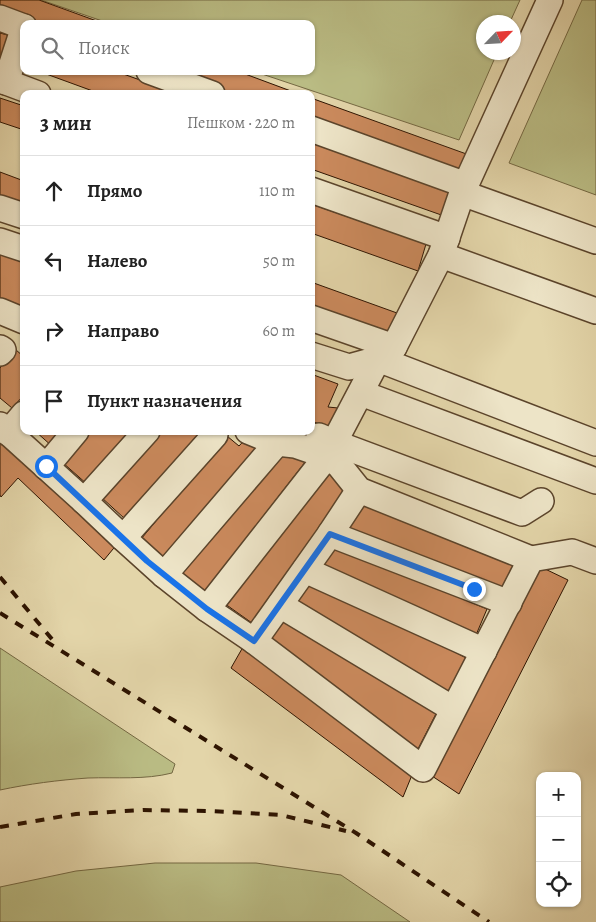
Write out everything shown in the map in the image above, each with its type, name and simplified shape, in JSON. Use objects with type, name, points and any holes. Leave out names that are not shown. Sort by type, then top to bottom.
[{"type":"lane","points":[[207,609],[331,449],[360,393],[386,353],[444,246],[464,189],[550,0]]},
{"type":"lane","points":[[0,18],[20,26]]},
{"type":"lane","points":[[20,37],[3,81],[27,90]]},
{"type":"lane","points":[[160,75],[201,90]]},
{"type":"lane","points":[[315,131],[596,241]]},
{"type":"lane","points":[[315,192],[596,311]]},
{"type":"lane","points":[[0,208],[20,215]]},
{"type":"lane","points":[[0,241],[20,248]]},
{"type":"lane","points":[[0,311],[20,319]]},
{"type":"lane","points":[[315,320],[386,353],[596,443]]},
{"type":"lane","points":[[0,348],[3,350],[0,354]]},
{"type":"lane","points":[[315,356],[349,367],[386,353]]},
{"type":"lane","points":[[360,393],[596,481]]},
{"type":"lane","points":[[11,424],[20,435]]},
{"type":"lane","points":[[20,435],[46,466],[164,575],[423,769],[531,559]]},
{"type":"lane","points":[[46,466],[73,435]]},
{"type":"lane","points":[[84,501],[143,435]]},
{"type":"lane","points":[[123,538],[213,435]]},
{"type":"lane","points":[[258,435],[277,443],[331,449],[522,513],[541,502]]},
{"type":"lane","points":[[313,435],[331,449],[339,465],[359,490],[531,559],[572,552],[596,561]]},
{"type":"lane","points":[[164,575],[277,443]]},
{"type":"lane","points":[[254,641],[359,490]]},
{"type":"lane","points":[[330,534],[509,603]]},
{"type":"lane","points":[[305,570],[484,651]]},
{"type":"lane","points":[[280,606],[453,709]]},
{"type":"green space","points":[[41,0],[520,0],[513,15],[476,15],[476,60],[494,60],[459,140],[315,92],[315,90],[310,90],[265,75],[315,75],[315,20],[99,20]]},
{"type":"green space","points":[[582,0],[596,0],[596,195],[509,163]]},
{"type":"green space","points":[[0,648],[175,764],[172,773],[141,777],[66,780],[0,790]]},
{"type":"green space","points":[[155,863],[256,863],[341,875],[410,922],[0,922],[0,887],[76,871]]},
{"type":"building","points":[[0,0],[39,0],[94,20],[24,20],[0,11]]},
{"type":"building","points":[[0,33],[11,36],[3,58],[0,57]]},
{"type":"building","points":[[49,75],[126,75],[168,90],[90,90]]},
{"type":"building","points":[[177,75],[248,75],[288,90],[218,90]]},
{"type":"building","points":[[0,98],[20,105],[20,129],[0,122]]},
{"type":"building","points":[[315,99],[472,156],[464,178],[315,124]]},
{"type":"building","points":[[315,141],[455,191],[447,217],[315,170]]},
{"type":"building","points":[[0,172],[20,180],[20,203],[0,196]]},
{"type":"building","points":[[315,205],[426,244],[418,271],[315,234]]},
{"type":"building","points":[[0,253],[20,261],[20,310],[0,302]]},
{"type":"building","points":[[315,283],[397,313],[391,335],[315,308]]},
{"type":"building","points":[[15,349],[20,353],[20,399],[12,408],[0,398],[0,368]]},
{"type":"building","points":[[315,375],[338,384],[328,407],[338,408],[331,428],[315,422]]},
{"type":"building","points":[[0,433],[118,543],[104,560],[18,478],[1,497]]},
{"type":"building","points":[[40,435],[64,435],[53,447]]},
{"type":"building","points":[[85,435],[131,435],[88,485],[62,462]]},
{"type":"building","points":[[156,435],[199,435],[125,519],[101,497]]},
{"type":"building","points":[[249,435],[262,445],[165,560],[141,539],[227,436],[239,446]]},
{"type":"building","points":[[279,449],[290,458],[295,451],[306,461],[202,595],[180,577]]},
{"type":"building","points":[[327,465],[351,486],[252,623],[221,601]]},
{"type":"building","points":[[365,501],[519,565],[505,592],[349,529]]},
{"type":"building","points":[[328,543],[487,609],[476,635],[317,569]]},
{"type":"building","points":[[541,567],[568,580],[459,794],[432,776]]},
{"type":"building","points":[[309,577],[470,660],[448,694],[293,604]]},
{"type":"building","points":[[286,619],[438,710],[418,749],[268,642]]},
{"type":"building","points":[[243,647],[412,775],[403,797],[231,668]]},
{"type":"railway","points":[[0,577],[56,644]]},
{"type":"railway","points":[[0,613],[356,833],[489,922]]},
{"type":"railway","points":[[0,827],[76,814],[143,810],[281,815],[346,831]]},
{"type":"route","points":[[46,466],[147,561],[207,609],[254,641],[330,534],[474,589]]}]
